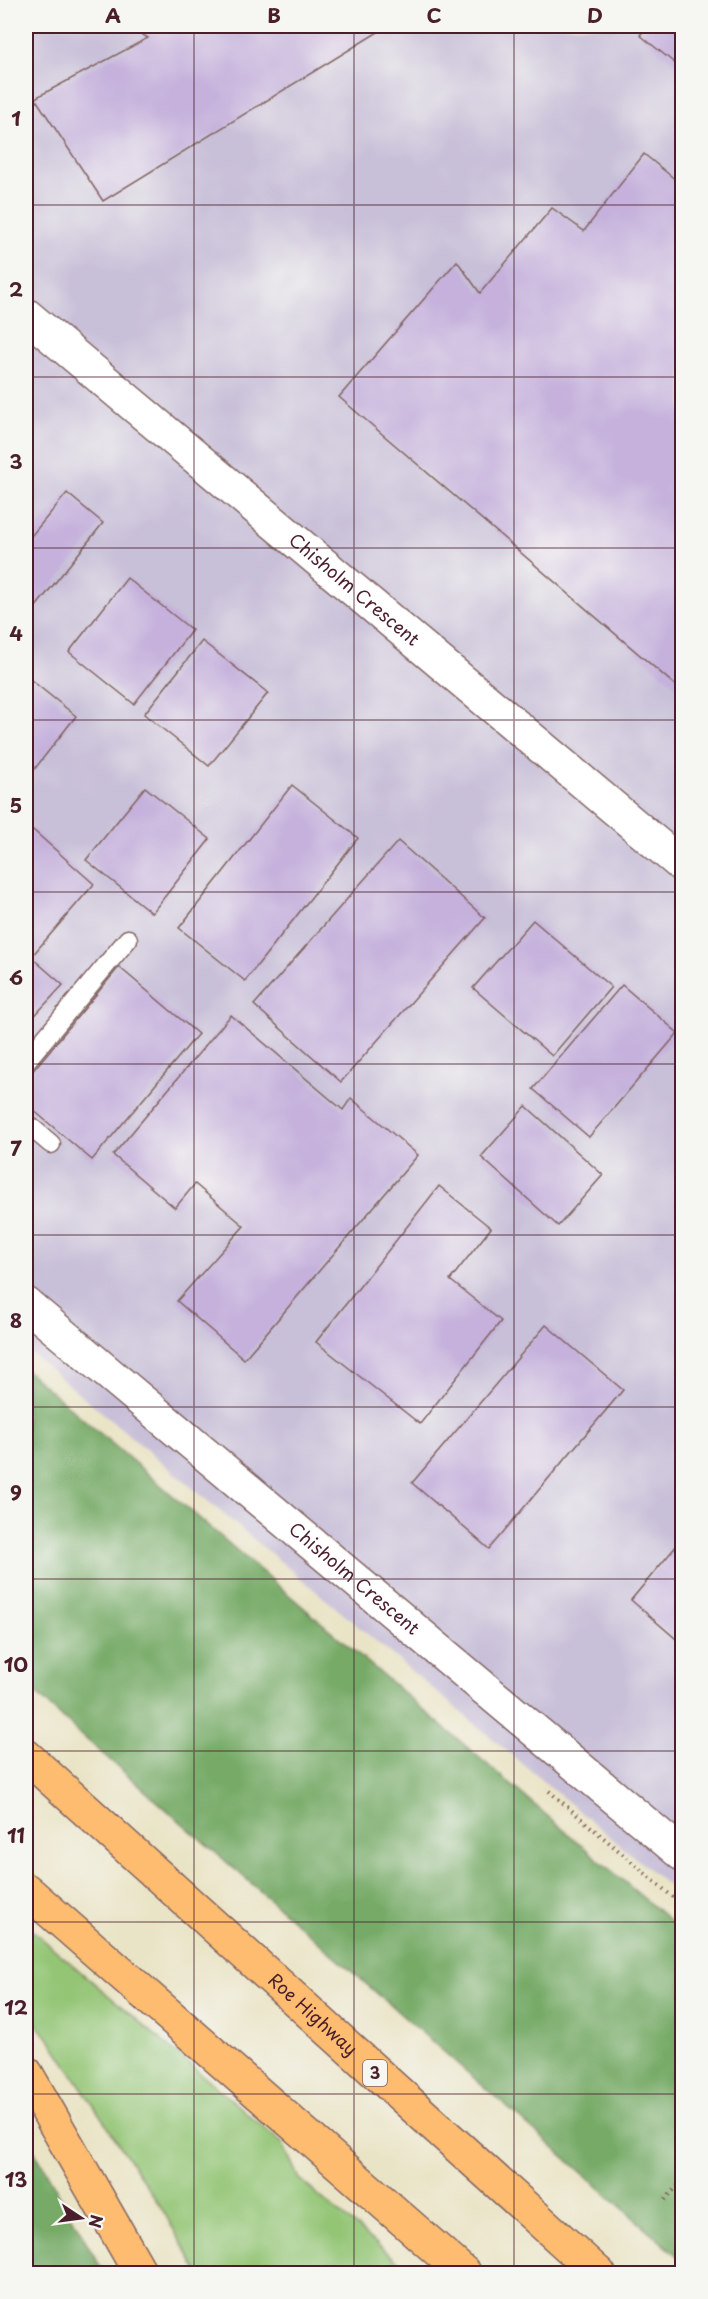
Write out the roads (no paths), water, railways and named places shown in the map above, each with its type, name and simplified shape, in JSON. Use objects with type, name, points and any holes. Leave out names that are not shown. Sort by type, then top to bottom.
[{"type":"highway","name":"Roe Highway","points":[[26,1756],[599,2274]]},
{"type":"highway","points":[[26,1890],[465,2274]]},
{"type":"highway","points":[[26,2073],[141,2274]]},
{"type":"street","name":"Chisholm Crescent","points":[[26,315],[682,865]]},
{"type":"street","name":"Chisholm Crescent","points":[[26,1304],[682,1854]]},
{"type":"lane","points":[[26,1061],[128,939]]},
{"type":"lane","points":[[26,1123],[51,1144]]}]
